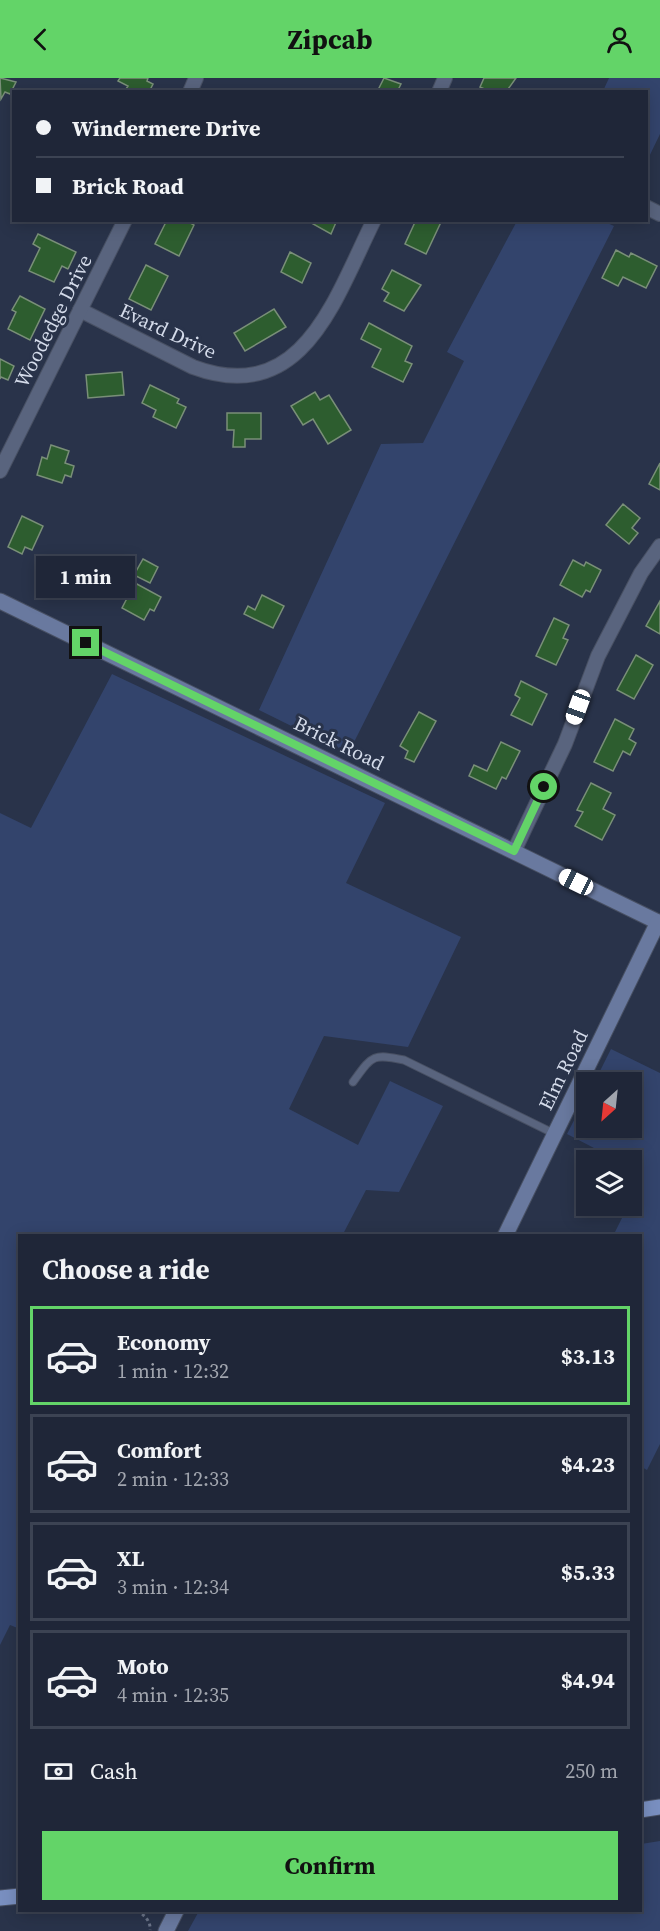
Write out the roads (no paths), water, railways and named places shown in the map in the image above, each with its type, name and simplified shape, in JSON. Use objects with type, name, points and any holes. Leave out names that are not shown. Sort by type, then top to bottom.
[{"type":"main road","points":[[642,1810],[660,1807]]},
{"type":"main road","points":[[0,1898],[18,1896]]},
{"type":"street","name":"Woodedge Drive","points":[[0,471],[124,222]]},
{"type":"street","name":"Evard Drive","points":[[80,310],[193,368],[212,374],[250,376],[270,370],[302,350],[318,331],[373,222]]},
{"type":"street","points":[[514,851],[565,744],[598,656],[641,573],[660,546]]},
{"type":"street","name":"Brick Road","points":[[0,601],[659,923]]},
{"type":"street","name":"Elm Road","points":[[506,1234],[659,923]]},
{"type":"street","points":[[166,1931],[176,1912]]},
{"type":"lane","points":[[352,1082],[371,1059],[380,1055],[404,1060],[555,1134]]}]
